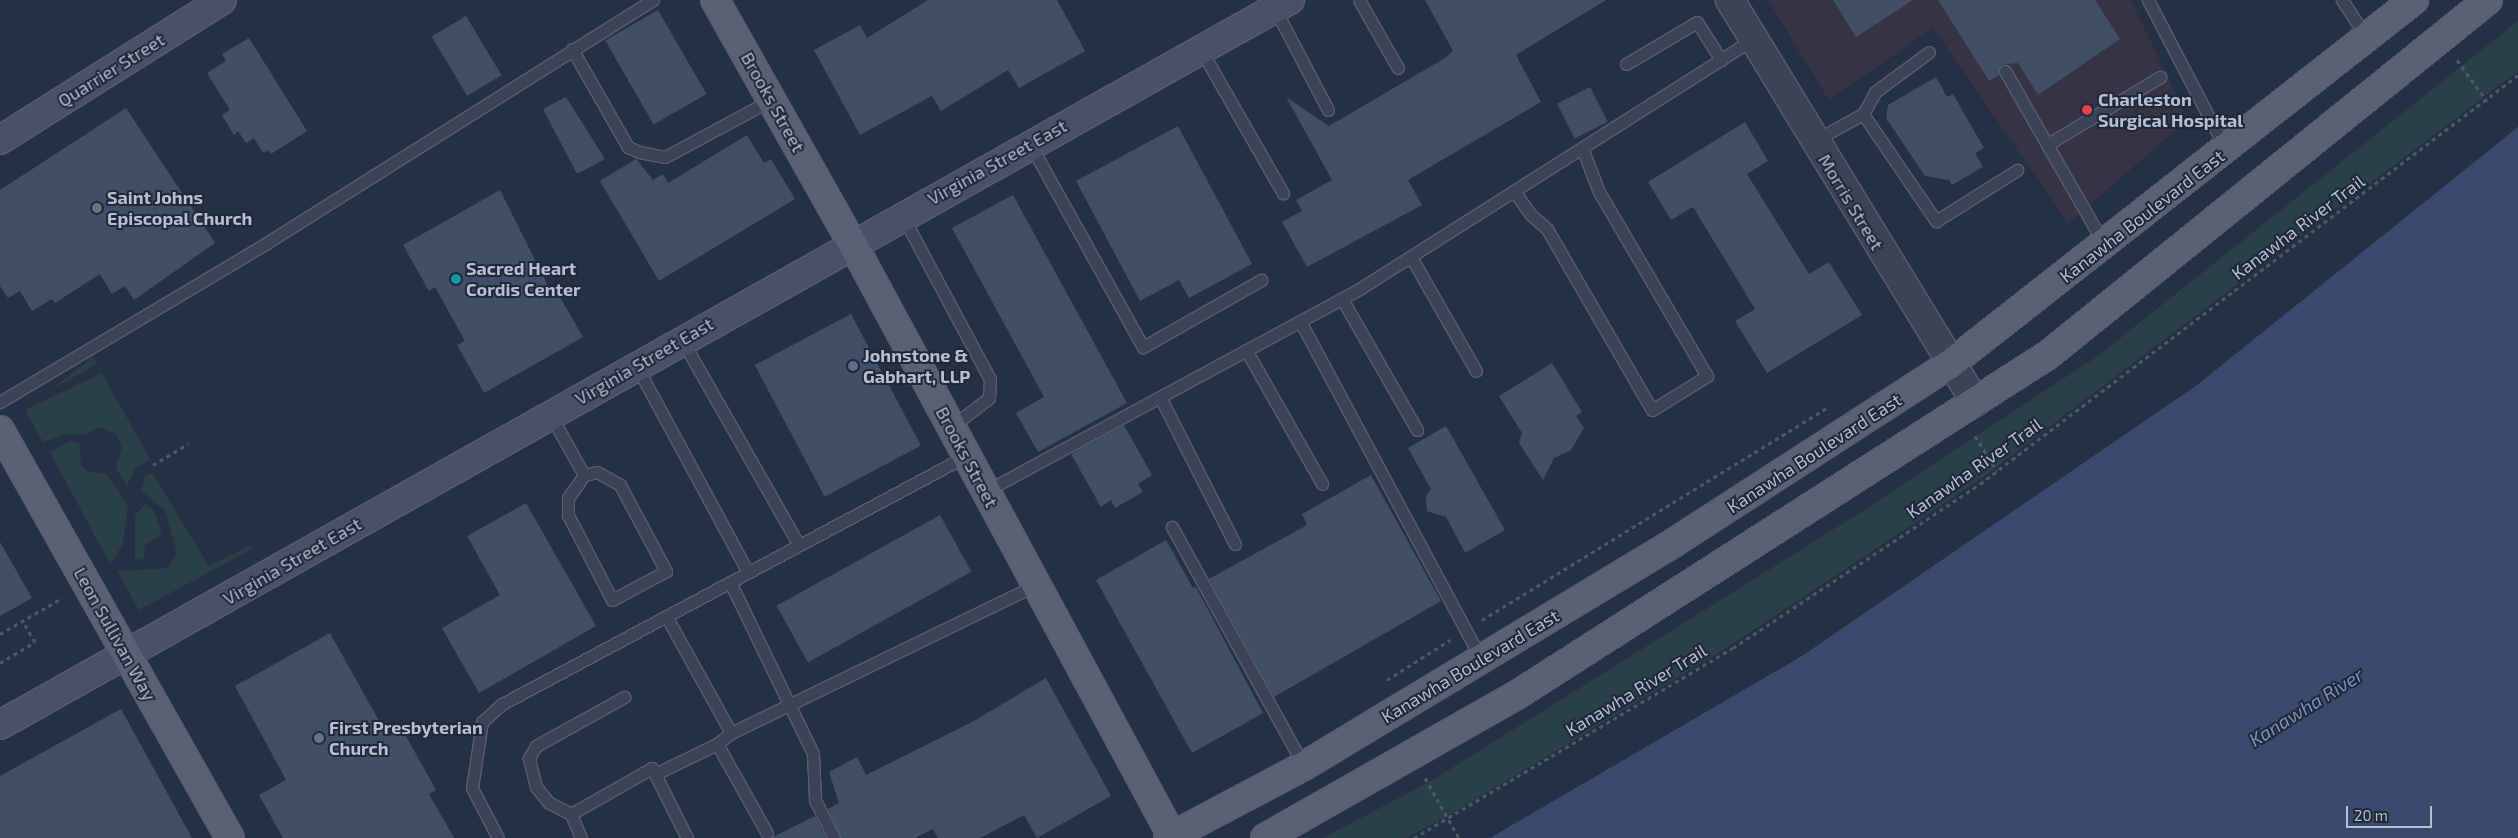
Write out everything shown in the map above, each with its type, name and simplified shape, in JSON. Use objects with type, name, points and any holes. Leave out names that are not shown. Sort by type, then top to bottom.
[{"type":"main road","name":"Quarrier Street","points":[[0,140],[222,0]]},
{"type":"main road","name":"Kanawha Boulevard East","points":[[1171,837],[1304,766],[1481,660],[1675,542],[1949,365],[2105,245],[2414,0]]},
{"type":"main road","points":[[1265,838],[1520,693],[2048,354],[2488,0]]},
{"type":"main road","name":"Brooks Street","points":[[723,3],[772,100],[852,243],[1171,837]]},
{"type":"main road","name":"Virginia Street East","points":[[0,725],[852,243],[1282,4]]},
{"type":"main road","name":"Leon Sullivan Way","points":[[0,430],[230,838]]},
{"type":"street","name":"Morris Street","points":[[1730,0],[1949,365],[1975,402]]},
{"type":"lane","points":[[0,402],[256,249],[652,0]]},
{"type":"lane","points":[[1358,0],[1398,68]]},
{"type":"lane","points":[[2148,0],[2226,150]]},
{"type":"lane","points":[[2342,0],[2366,38]]},
{"type":"lane","points":[[1282,4],[1328,110]]},
{"type":"lane","points":[[1626,64],[1698,22],[1721,60]]},
{"type":"lane","points":[[986,491],[1342,299],[1753,39]]},
{"type":"lane","points":[[572,49],[628,147],[639,152],[664,157],[772,100]]},
{"type":"lane","points":[[1201,49],[1283,194]]},
{"type":"lane","points":[[1814,141],[1863,114],[1875,92],[1929,52]]},
{"type":"lane","points":[[2005,71],[2105,245]]},
{"type":"lane","points":[[2048,144],[2160,76]]},
{"type":"lane","points":[[1863,114],[1936,221],[2017,170]]},
{"type":"lane","points":[[1030,144],[1142,347],[1261,280]]},
{"type":"lane","points":[[1514,191],[1547,229],[1652,410],[1707,376],[1599,192],[1582,148]]},
{"type":"lane","points":[[902,215],[990,379],[989,398],[951,427]]},
{"type":"lane","points":[[1411,257],[1476,371]]},
{"type":"lane","points":[[1342,299],[1417,430]]},
{"type":"lane","points":[[1300,322],[1481,660]]},
{"type":"lane","points":[[682,340],[799,545]]},
{"type":"lane","points":[[1246,350],[1322,484]]},
{"type":"lane","points":[[636,365],[748,572]]},
{"type":"lane","points":[[1160,397],[1235,544]]},
{"type":"lane","points":[[550,414],[584,475]]},
{"type":"lane","points":[[498,838],[472,788],[482,722],[502,704],[966,456]]},
{"type":"lane","points":[[597,472],[620,485],[666,571],[612,600],[568,515],[568,498],[584,475],[597,472]]},
{"type":"lane","points":[[1172,527],[1304,766]]},
{"type":"lane","points":[[730,582],[813,754],[815,800],[834,838]]},
{"type":"lane","points":[[655,774],[717,744],[731,733],[1036,585]]},
{"type":"lane","points":[[666,616],[731,733]]},
{"type":"lane","points":[[582,838],[571,814],[549,803],[536,787],[529,758],[536,746],[624,697]]},
{"type":"lane","points":[[717,744],[767,833]]},
{"type":"lane","points":[[571,814],[652,768],[688,838]]},
{"type":"path","points":[[2456,59],[2487,101]]},
{"type":"path","name":"Kanawha River Trail","points":[[1414,838],[1449,820],[1733,648],[1997,471],[2487,101],[2518,75]]},
{"type":"path","points":[[1382,683],[1830,406]]},
{"type":"path","points":[[1970,430],[1997,471]]},
{"type":"path","points":[[153,465],[188,444]]},
{"type":"path","points":[[0,634],[86,583]]},
{"type":"path","points":[[0,663],[35,642],[23,622]]},
{"type":"path","points":[[1424,775],[1459,838]]},
{"type":"shaded area","name":"Charleston Surgical Hospital","points":[[1768,0],[2131,0],[2188,120],[2068,223],[1933,28],[1829,100]]},
{"type":"green space","points":[[2518,21],[2518,71],[1978,481],[1731,645],[1450,815],[1406,838],[1323,838],[1431,781],[1861,512],[2099,355]]},
{"type":"green space","points":[[93,357],[97,364],[49,391]]},
{"type":"green space","points":[[102,373],[150,459],[135,469],[127,486],[116,468],[122,448],[116,434],[99,427],[84,435],[67,434],[43,442],[25,410]]},
{"type":"green space","points":[[71,441],[79,444],[81,465],[89,472],[106,474],[128,505],[123,544],[110,564],[50,452]]},
{"type":"green space","points":[[152,473],[209,566],[252,545],[254,548],[139,610],[117,571],[168,568],[177,553],[165,510],[141,491],[145,476]]},
{"type":"green space","points":[[145,504],[155,512],[162,535],[145,545],[144,559],[135,560],[135,515]]},
{"type":"water","name":"Kanawha River","points":[[2518,127],[2518,838],[1490,838],[1802,656],[2197,385]]},
{"type":"building","points":[[928,0],[1057,0],[1085,51],[1019,88],[1008,70],[941,111],[932,96],[860,135],[814,50],[860,25],[867,38]]},
{"type":"building","points":[[1425,0],[1606,0],[1516,55],[1541,102],[1408,180],[1422,205],[1307,267],[1282,222],[1302,211],[1296,200],[1332,180],[1286,97],[1329,126],[1445,58],[1453,51]]},
{"type":"building","points":[[1833,0],[1913,0],[1856,37]]},
{"type":"building","points":[[1938,0],[2095,0],[2120,39],[2038,95],[2018,63],[2001,65],[1999,75],[1989,81]]},
{"type":"building","points":[[658,10],[706,94],[654,125],[605,40]]},
{"type":"building","points":[[466,16],[502,75],[467,96],[432,37]]},
{"type":"building","points":[[249,38],[307,131],[271,154],[268,150],[263,153],[254,138],[246,143],[238,131],[234,135],[222,115],[230,110],[207,73],[226,61],[222,54]]},
{"type":"building","points":[[1936,77],[1947,97],[1953,94],[1984,148],[1975,153],[1983,167],[1952,185],[1949,180],[1925,176],[1886,118],[1888,105]]},
{"type":"building","points":[[1590,87],[1608,122],[1575,139],[1557,104]]},
{"type":"building","points":[[566,97],[605,159],[577,174],[543,109]]},
{"type":"building","name":"Saint Johns Episcopal Church","points":[[126,108],[215,243],[134,300],[125,286],[112,294],[100,274],[55,303],[52,299],[32,311],[20,291],[8,298],[0,286],[0,190]]},
{"type":"building","points":[[1745,122],[1768,161],[1747,174],[1809,274],[1829,262],[1862,315],[1767,373],[1735,321],[1755,309],[1693,207],[1671,220],[1648,182]]},
{"type":"building","points":[[1178,126],[1252,264],[1189,298],[1179,280],[1140,301],[1076,181]]},
{"type":"building","points":[[747,135],[764,163],[771,159],[795,199],[659,281],[600,181],[636,159],[653,180],[663,174],[668,183]]},
{"type":"building","name":"Sacred Heart Cordis Center","points":[[500,190],[551,292],[556,290],[583,337],[484,393],[457,345],[465,341],[435,287],[429,291],[403,245]]},
{"type":"building","points":[[1013,195],[1127,403],[1038,452],[1016,413],[1044,397],[952,228]]},
{"type":"building","points":[[851,314],[921,446],[825,497],[755,365]]},
{"type":"building","points":[[1552,363],[1582,412],[1576,416],[1584,428],[1571,450],[1554,458],[1543,480],[1519,443],[1522,433],[1499,396]]},
{"type":"building","points":[[1124,425],[1152,475],[1138,484],[1143,492],[1115,508],[1111,500],[1101,507],[1071,454]]},
{"type":"building","points":[[1446,426],[1505,530],[1465,553],[1446,517],[1427,511],[1426,496],[1431,489],[1408,448]]},
{"type":"building","points":[[1371,475],[1441,601],[1274,697],[1209,579],[1307,525],[1302,514]]},
{"type":"building","points":[[526,503],[596,626],[479,693],[442,628],[500,595],[467,536]]},
{"type":"building","points":[[940,515],[972,572],[808,663],[776,606]]},
{"type":"building","points":[[1166,540],[1193,588],[1196,587],[1263,713],[1192,753],[1096,580]]},
{"type":"building","points":[[0,542],[32,598],[0,616]]},
{"type":"building","name":"First Presbyterian Church","points":[[330,633],[388,737],[402,729],[436,790],[429,794],[454,838],[283,838],[259,795],[286,780],[235,686]]},
{"type":"building","points":[[1046,678],[1111,796],[1037,838],[1024,815],[980,838],[938,838],[933,829],[915,838],[841,838],[828,809],[839,803],[829,772],[857,757],[866,775],[972,722]]},
{"type":"building","points":[[121,709],[192,838],[0,838],[0,776]]},
{"type":"building","points":[[815,816],[826,838],[772,838],[773,837]]},
{"type":"place","name":"Charleston Surgical Hospital","points":[[2087,110]]},
{"type":"place","name":"Saint Johns Episcopal Church","points":[[97,208]]},
{"type":"place","name":"Sacred Heart Cordis Center","points":[[456,279]]},
{"type":"place","name":"Johnstone & Gabhart, LLP","points":[[853,366]]},
{"type":"place","name":"First Presbyterian Church","points":[[319,738]]}]
